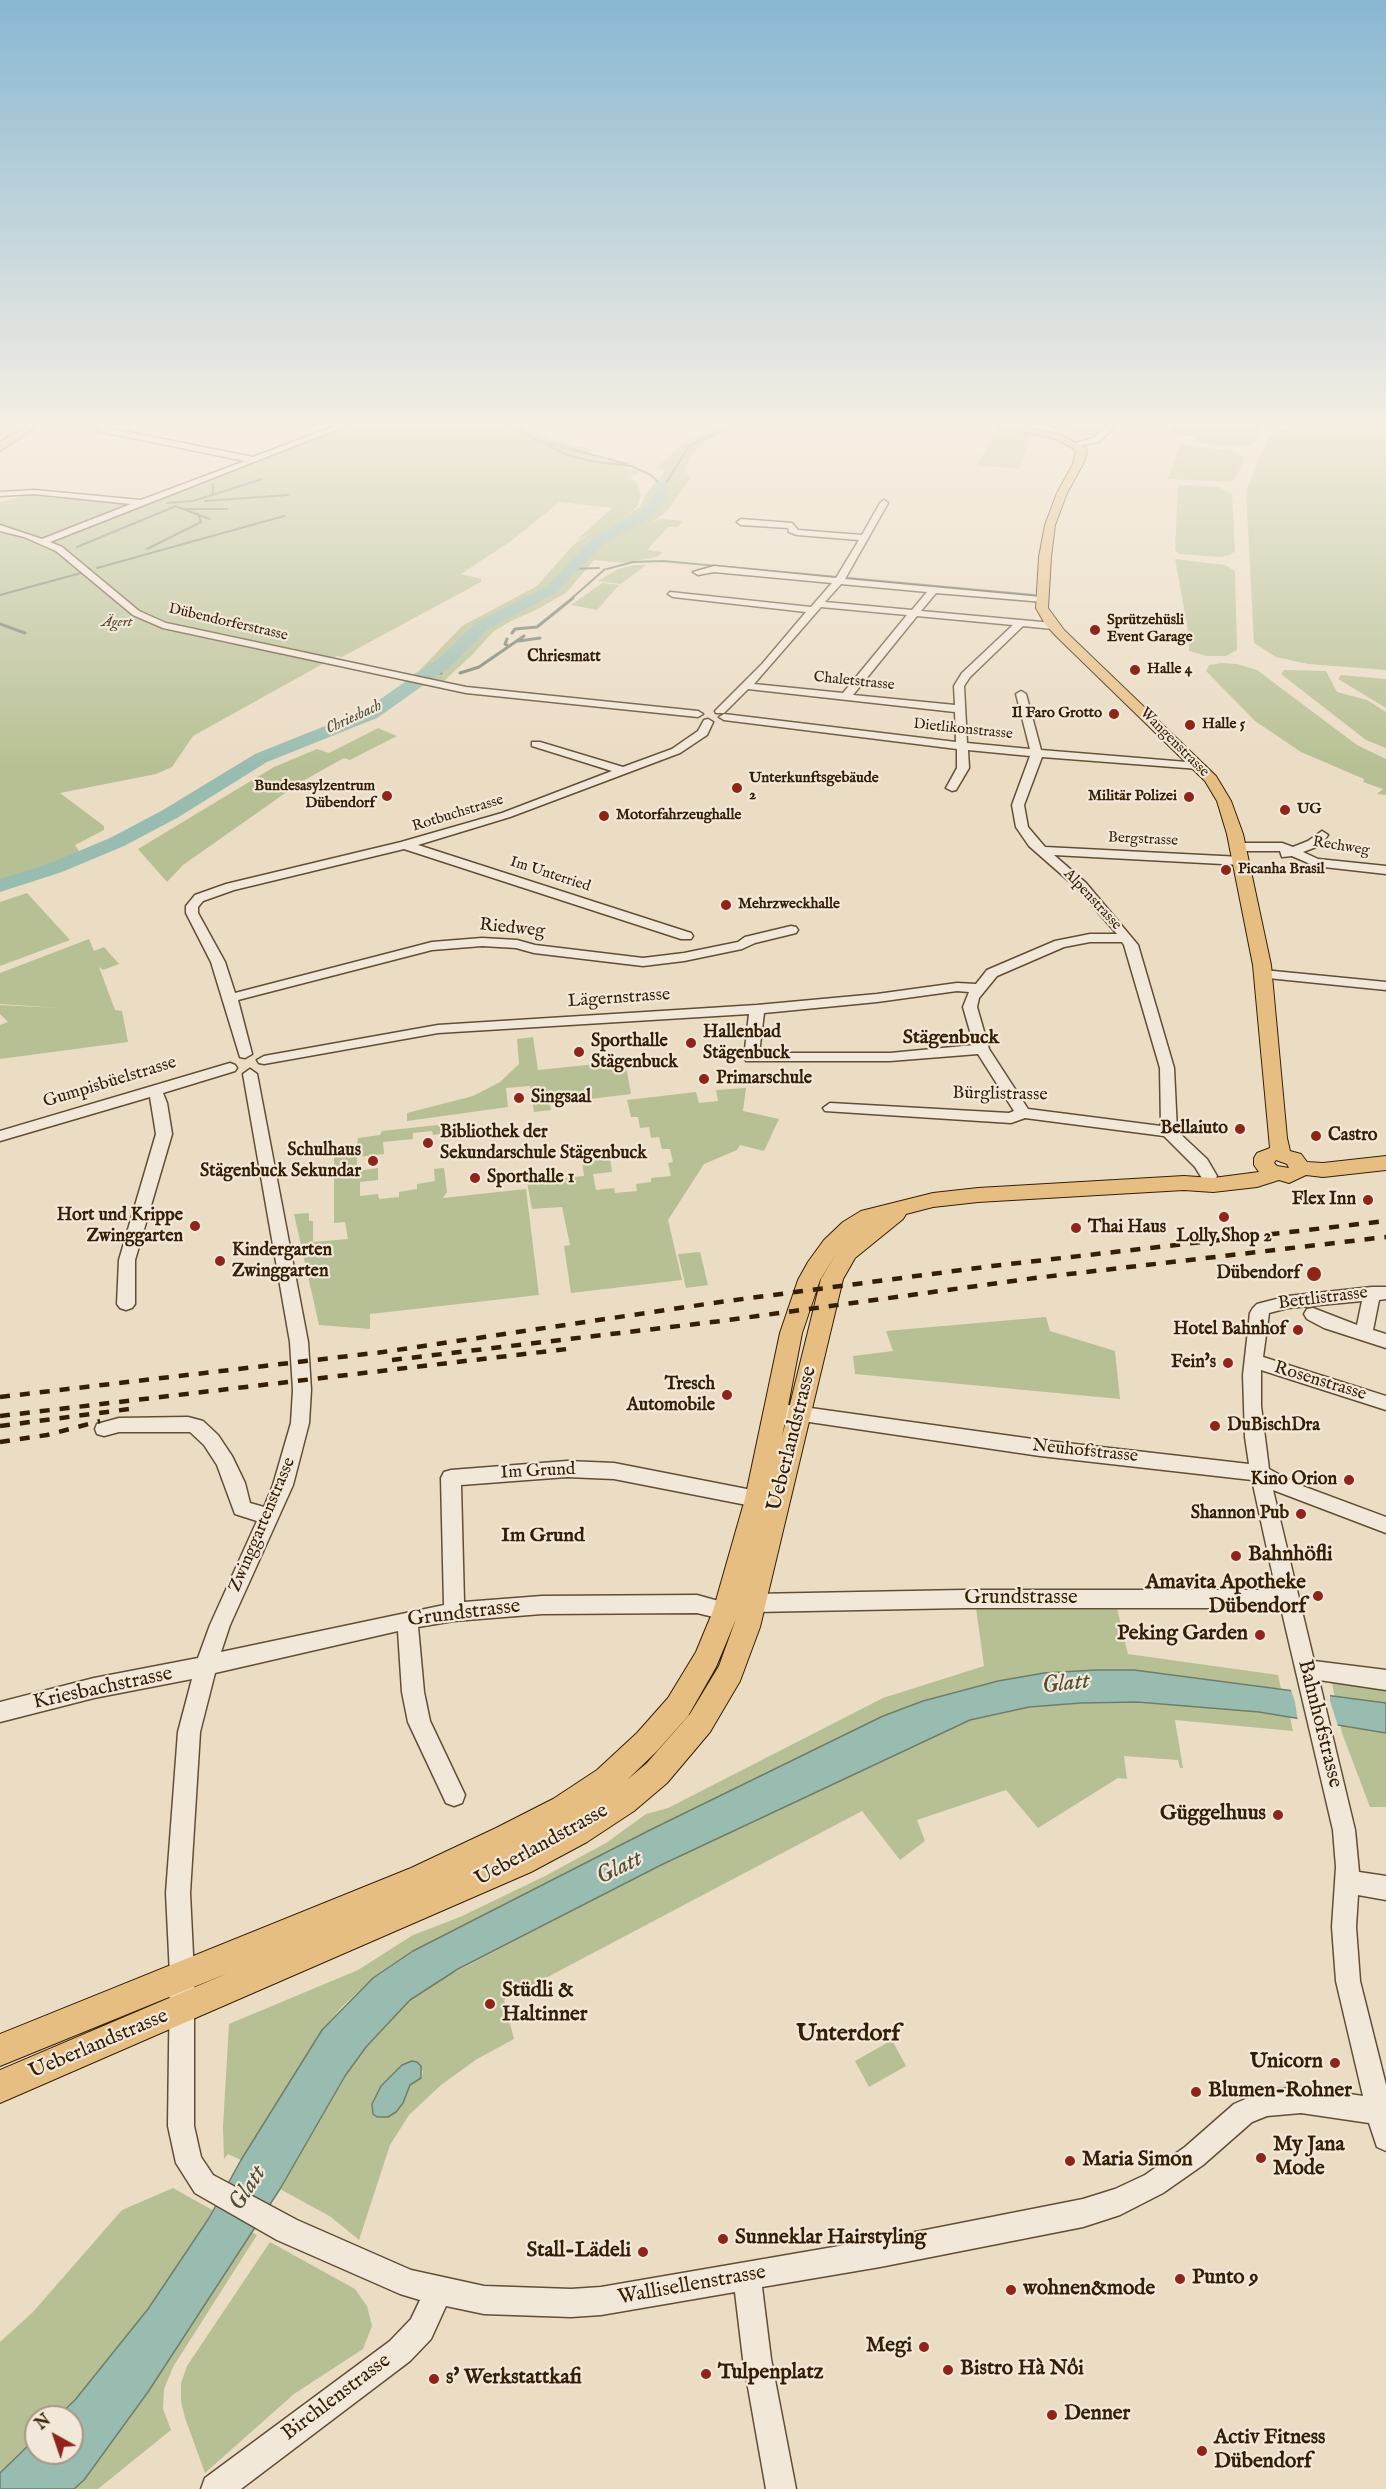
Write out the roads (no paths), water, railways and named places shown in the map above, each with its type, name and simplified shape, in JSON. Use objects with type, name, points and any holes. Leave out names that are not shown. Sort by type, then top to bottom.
[{"type":"main road","points":[[1041,596],[1050,537]]},
{"type":"main road","name":"Wangenstrasse","points":[[1041,596],[1046,616],[1053,626],[1199,766],[1221,793],[1232,822],[1240,854],[1263,974],[1277,1138],[1281,1153]]},
{"type":"main road","points":[[1281,1153],[1294,1159],[1299,1168]]},
{"type":"main road","name":"Ueberlandstrasse","points":[[1270,1169],[1267,1155],[1281,1153]]},
{"type":"main road","name":"Ueberlandstrasse","points":[[1184,1183],[1209,1176],[1270,1169],[1294,1175],[1299,1168],[1323,1170],[1386,1163]]},
{"type":"main road","name":"Ueberlandstrasse","points":[[0,2087],[521,1862],[577,1832],[624,1801],[657,1773],[700,1723],[730,1672],[749,1605],[787,1412],[791,1333],[809,1280],[819,1262],[831,1245],[850,1227],[868,1216],[933,1200],[978,1195],[1184,1183],[1230,1184],[1270,1169]]},
{"type":"main road","name":"Ueberlandstrasse","points":[[0,2050],[420,1879],[563,1809],[607,1780],[647,1742],[678,1707],[707,1658],[749,1605],[757,1499],[787,1412]]},
{"type":"street","name":"Dübendorferstrasse","points":[[31,537],[44,541],[73,559],[136,613],[163,625],[480,692],[698,714]]},
{"type":"street","points":[[44,541],[54,537]]},
{"type":"street","points":[[722,714],[707,710],[698,714],[698,718],[708,722],[720,721],[722,714],[745,686],[776,655],[778,649],[841,577],[864,537]]},
{"type":"street","points":[[698,572],[714,569],[841,577],[1041,596]]},
{"type":"street","points":[[841,577],[933,590],[1041,596]]},
{"type":"street","points":[[846,697],[933,590]]},
{"type":"street","points":[[673,594],[1019,625],[1053,626]]},
{"type":"street","points":[[952,788],[963,768],[958,692],[961,681],[1019,625]]},
{"type":"street","name":"Chaletstrasse","points":[[745,686],[959,709]]},
{"type":"street","points":[[1021,694],[1036,753]]},
{"type":"street","name":"Dietlikonstrasse","points":[[722,714],[961,745],[1199,766]]},
{"type":"street","name":"Rotbuchstrasse","points":[[230,998],[218,962],[192,914],[192,906],[199,898],[230,887],[405,845],[506,815],[683,747],[704,733],[708,722]]},
{"type":"street","points":[[536,744],[622,771]]},
{"type":"street","name":"Alpenstrasse","points":[[1036,753],[1036,760],[1018,805],[1022,826],[1028,837],[1082,886],[1126,938],[1135,955],[1167,1068],[1169,1132]]},
{"type":"street","points":[[1293,851],[1312,844],[1322,835]]},
{"type":"street","name":"Im Unterried","points":[[405,845],[686,936]]},
{"type":"street","name":"Bergstrasse","points":[[1043,851],[1240,854]]},
{"type":"street","name":"Rechweg","points":[[1240,854],[1285,854],[1293,851],[1316,862],[1386,870]]},
{"type":"street","name":"Riedweg","points":[[230,998],[432,946],[482,942],[517,944],[534,949],[619,960],[660,961],[742,945],[750,940],[791,930]]},
{"type":"street","points":[[1023,1113],[982,1049],[970,1007],[977,988],[992,973],[1060,944],[1090,938],[1126,938]]},
{"type":"street","points":[[1263,974],[1386,986]]},
{"type":"street","name":"Lägernstrasse","points":[[264,1060],[438,1029],[757,1009],[877,998],[957,987],[977,988]]},
{"type":"street","points":[[230,998],[245,1054]]},
{"type":"street","points":[[757,1009],[751,1058],[890,1057],[982,1049]]},
{"type":"street","points":[[245,1054],[259,1055],[264,1060],[261,1068],[250,1074],[237,1074],[231,1068],[234,1060],[245,1054]]},
{"type":"street","name":"Gumpisbüelstrasse","points":[[0,1136],[231,1068]]},
{"type":"street","name":"Zwinggartenstrasse","points":[[182,1975],[178,1893],[189,1732],[220,1625],[283,1485],[300,1423],[302,1365],[250,1074]]},
{"type":"street","points":[[126,1304],[127,1260],[164,1134],[160,1103],[154,1090]]},
{"type":"street","name":"Bürglistrasse","points":[[830,1108],[1011,1118],[1023,1113],[1169,1132]]},
{"type":"street","points":[[1169,1132],[1201,1163],[1209,1176]]},
{"type":"street","points":[[1364,1334],[1379,1293]]},
{"type":"street","name":"Bettlistrasse","points":[[1261,1310],[1288,1302],[1379,1293]]},
{"type":"street","name":"Bahnhofstrasse","points":[[1261,1310],[1254,1360],[1252,1406],[1260,1473],[1306,1675],[1341,1812],[1348,1882],[1344,1927],[1348,1981],[1383,2111],[1386,2138]]},
{"type":"street","points":[[1313,1314],[1330,1323],[1386,1341]]},
{"type":"street","name":"Rosenstrasse","points":[[1254,1360],[1386,1403]]},
{"type":"street","name":"Neuhofstrasse","points":[[787,1412],[1040,1448],[1260,1473],[1290,1490],[1386,1525]]},
{"type":"street","points":[[104,1430],[119,1425],[188,1424],[196,1426],[211,1440],[225,1461],[242,1508],[270,1516]]},
{"type":"street","name":"Im Grund","points":[[454,1612],[451,1478],[567,1469],[614,1471],[757,1499]]},
{"type":"street","name":"Grundstrasse","points":[[207,1666],[407,1620],[454,1612],[542,1605],[749,1605],[975,1599],[1288,1599]]},
{"type":"street","points":[[407,1620],[413,1692],[419,1722],[454,1795]]},
{"type":"street","name":"Kriesbachstrasse","points":[[0,1712],[94,1688],[207,1666]]},
{"type":"street","points":[[1306,1675],[1318,1670],[1386,1680]]},
{"type":"street","points":[[1348,1882],[1386,1888]]},
{"type":"street","name":"Wallisellenstrasse","points":[[182,1975],[183,2140],[190,2165],[200,2180],[271,2222],[385,2275],[438,2291],[484,2300],[571,2303],[601,2301],[1032,2224],[1083,2213],[1120,2201],[1172,2173],[1243,2113],[1266,2103],[1301,2100],[1383,2111]]},
{"type":"street","points":[[747,2276],[757,2360],[781,2489]]},
{"type":"street","name":"Birchlenstrasse","points":[[216,2489],[400,2351],[421,2329],[438,2291]]},
{"type":"water","name":"Glatt","points":[[1134,1670],[1386,1703],[1386,1733],[1259,1712],[1137,1702],[1029,1707],[970,1720],[661,1865],[458,1969],[410,2000],[366,2047],[345,2076],[280,2189],[148,2392],[84,2480],[74,2489],[0,2489],[0,2473],[24,2450],[24,2465],[84,2465],[84,2405],[70,2405],[148,2309],[209,2218],[241,2160],[322,2030],[373,1978],[413,1951],[650,1830],[883,1716],[923,1701],[998,1681],[1044,1673]]},
{"type":"water","points":[[412,2061],[421,2066],[421,2078],[410,2085],[403,2103],[396,2112],[388,2117],[377,2117],[373,2114],[372,2104],[381,2086],[402,2065]]},
{"type":"waterway","points":[[77,547],[101,537]]},
{"type":"waterway","points":[[147,549],[171,537]]},
{"type":"waterway","points":[[97,568],[208,537]]},
{"type":"waterway","name":"Chriesbach","points":[[0,886],[55,868],[117,842],[170,814],[261,758],[371,714],[445,662],[482,626],[552,589],[598,541],[605,537]]},
{"type":"waterway","points":[[607,569],[633,562],[663,561],[1034,595]]},
{"type":"waterway","points":[[571,569],[599,568]]},
{"type":"waterway","points":[[571,599],[605,569]]},
{"type":"waterway","points":[[0,595],[81,573]]},
{"type":"waterway","points":[[512,633],[515,629],[537,627],[573,598]]},
{"type":"waterway","points":[[0,624],[25,633]]},
{"type":"waterway","points":[[460,673],[479,667],[524,636]]},
{"type":"waterway","points":[[519,641],[540,638]]},
{"type":"waterway","points":[[507,639],[505,644],[508,646]]},
{"type":"waterway","name":"Chriesbach","points":[[431,673],[441,673]]},
{"type":"railway","points":[[0,1397],[383,1352],[720,1302],[992,1266],[1386,1221]]},
{"type":"railway","points":[[392,1360],[721,1321],[1035,1278],[1386,1237]]},
{"type":"railway","points":[[0,1416],[567,1349]]},
{"type":"railway","points":[[0,1426],[137,1408]]},
{"type":"railway","points":[[0,1442],[47,1435],[100,1421]]},
{"type":"place","name":"Sprützehüsli Event Garage","points":[[1095,630]]},
{"type":"place","name":"Halle 4","points":[[1135,670]]},
{"type":"place","name":"Il Faro Grotto","points":[[1114,714]]},
{"type":"place","name":"Halle 5","points":[[1190,725]]},
{"type":"place","name":"Unterkunftsgebäude 2","points":[[737,788]]},
{"type":"place","name":"Bundesasylzentrum Dübendorf","points":[[387,796]]},
{"type":"place","name":"Militär Polizei","points":[[1189,797]]},
{"type":"place","name":"UG","points":[[1285,810]]},
{"type":"place","name":"Motorfahrzeughalle","points":[[604,816]]},
{"type":"place","name":"Picanha Brasil","points":[[1226,870]]},
{"type":"place","name":"Mehrzweckhalle","points":[[726,905]]},
{"type":"place","name":"Hallenbad Stägenbuck","points":[[691,1043]]},
{"type":"place","name":"Sporthalle Stägenbuck","points":[[579,1052]]},
{"type":"place","name":"Primarschule","points":[[704,1079]]},
{"type":"place","name":"Singsaal","points":[[519,1098]]},
{"type":"place","name":"Bellaiuto","points":[[1240,1129]]},
{"type":"place","name":"Castro","points":[[1316,1136]]},
{"type":"place","name":"Bibliothek der Sekundarschule Stägenbuck","points":[[428,1143]]},
{"type":"place","name":"Schulhaus Stägenbuck Sekundar","points":[[373,1161]]},
{"type":"place","name":"Sporthalle 1","points":[[475,1178]]},
{"type":"place","name":"Flex Inn","points":[[1368,1200]]},
{"type":"place","name":"Lolly Shop 2","points":[[1224,1217]]},
{"type":"place","name":"Hort und Krippe Zwinggarten","points":[[195,1226]]},
{"type":"place","name":"Thai Haus","points":[[1076,1228]]},
{"type":"place","name":"Kindergarten Zwinggarten","points":[[220,1261]]},
{"type":"place","name":"Dübendorf","points":[[1314,1274]]},
{"type":"place","name":"Hotel Bahnhof","points":[[1298,1330]]},
{"type":"place","name":"Fein's","points":[[1228,1363]]},
{"type":"place","name":"Tresch Automobile","points":[[727,1395]]},
{"type":"place","name":"DuBischDra","points":[[1215,1426]]},
{"type":"place","name":"Kino Orion","points":[[1349,1480]]},
{"type":"place","name":"Shannon Pub","points":[[1301,1514]]},
{"type":"place","name":"Bahnhöfli","points":[[1236,1556]]},
{"type":"place","name":"Amavita Apotheke Dübendorf","points":[[1318,1596]]},
{"type":"place","name":"Peking Garden","points":[[1260,1635]]},
{"type":"place","name":"Güggelhuus","points":[[1278,1815]]},
{"type":"place","name":"Stüdli & Haltinner","points":[[490,2004]]},
{"type":"place","name":"Unicorn","points":[[1335,2063]]},
{"type":"place","name":"Blumen-Rohner","points":[[1196,2092]]},
{"type":"place","name":"My Jana Mode","points":[[1261,2158]]},
{"type":"place","name":"Maria Simon","points":[[1070,2161]]},
{"type":"place","name":"Sunneklar Hairstyling","points":[[723,2239]]},
{"type":"place","name":"Stall-Lädeli","points":[[643,2252]]},
{"type":"place","name":"Punto 9","points":[[1180,2279]]},
{"type":"place","name":"wohnen&mode","points":[[1011,2290]]},
{"type":"place","name":"Megi","points":[[924,2347]]},
{"type":"place","name":"Bistro Hà Nôi","points":[[948,2370]]},
{"type":"place","name":"Tulpenplatz","points":[[706,2374]]},
{"type":"place","name":"s' Werkstattkafi","points":[[434,2379]]},
{"type":"place","name":"Denner","points":[[1052,2415]]},
{"type":"place","name":"Activ Fitness Dübendorf","points":[[1202,2451]]},
{"type":"district","name":"Chriesmatt","points":[[564,658]]},
{"type":"district","name":"Stägenbuck","points":[[951,1039]]},
{"type":"district","name":"Im Grund","points":[[543,1537]]},
{"type":"district","name":"Unterdorf","points":[[848,2035]]},
{"type":"park label","name":"Ägert","points":[[117,623]]}]
